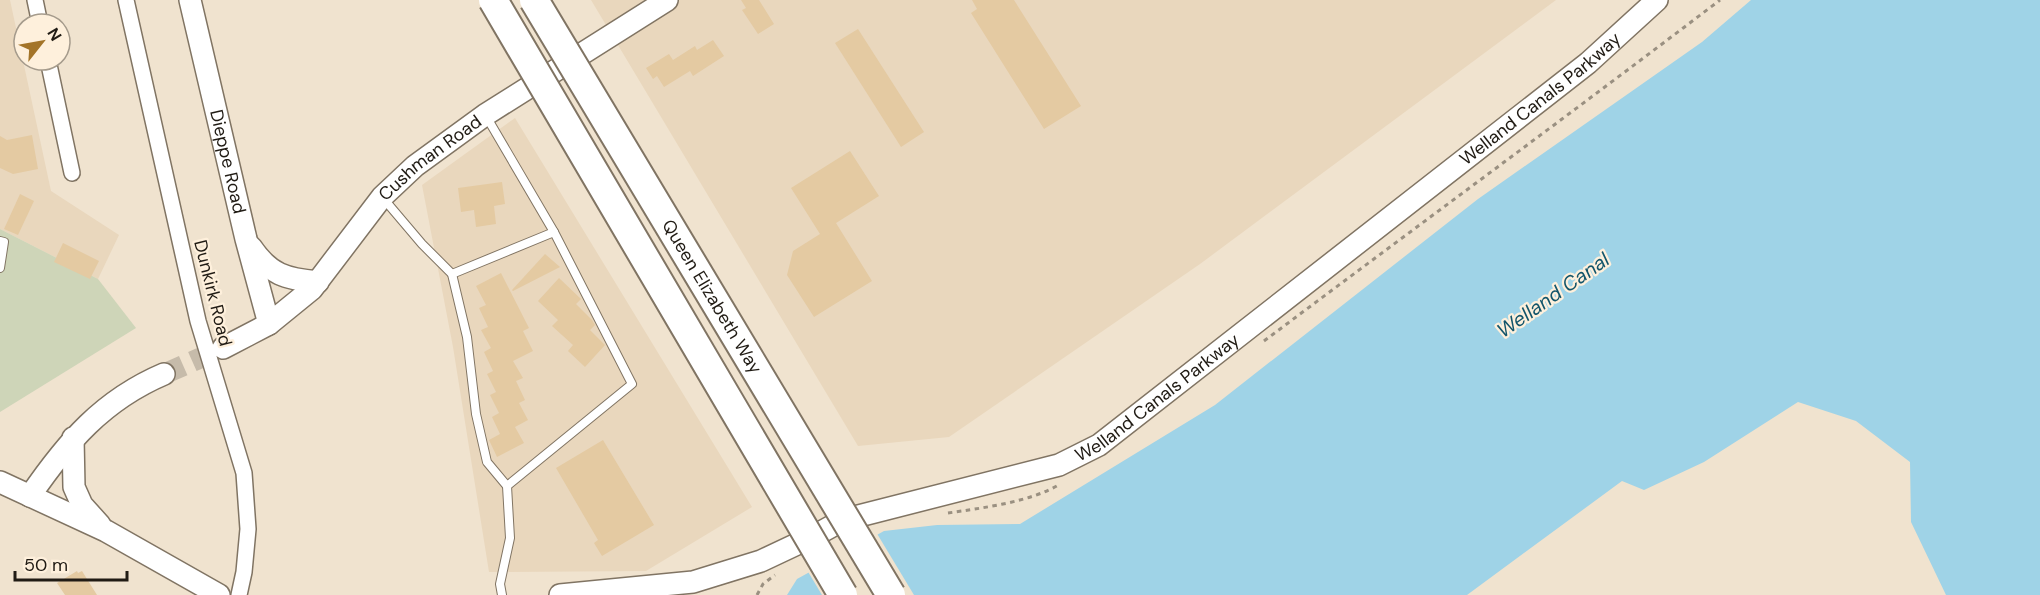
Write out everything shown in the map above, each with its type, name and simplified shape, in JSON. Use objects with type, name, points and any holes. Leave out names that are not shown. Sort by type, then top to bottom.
[{"type":"highway","points":[[493,0],[843,595]]},
{"type":"highway","name":"Queen Elizabeth Way","points":[[534,0],[891,595]]},
{"type":"main road","name":"Dieppe Road","points":[[190,0],[246,238],[269,324]]},
{"type":"main road","name":"Cushman Road","points":[[224,348],[269,324],[294,305],[318,282],[382,197],[415,166],[485,115],[667,0]]},
{"type":"main road","name":"Welland Canals Parkway","points":[[560,595],[600,593],[693,582],[761,561],[843,520],[1059,465],[1099,445],[1588,63],[1657,0]]},
{"type":"main road","points":[[246,238],[267,268],[295,280],[318,282]]},
{"type":"main road","points":[[30,496],[73,438],[112,402],[164,374]]},
{"type":"main road","points":[[73,438],[74,487],[82,504],[106,531]]},
{"type":"main road","points":[[0,482],[106,531],[207,591]]},
{"type":"street","name":"Dunkirk Road","points":[[126,0],[198,321],[244,473],[248,529],[244,572],[239,595]]},
{"type":"street","points":[[51,72],[72,173]]},
{"type":"lane","points":[[485,115],[554,232],[632,384],[507,486]]},
{"type":"lane","points":[[382,197],[452,274],[467,337],[476,414],[487,462],[507,486],[510,538],[500,584],[502,595]]},
{"type":"lane","points":[[452,274],[554,232]]},
{"type":"lane","points":[[0,241],[4,242],[0,267]]},
{"type":"shaded area","points":[[0,0],[10,0],[13,12],[12,72],[25,72],[51,191],[119,235],[98,279],[0,229]]},
{"type":"shaded area","points":[[591,0],[1556,0],[1200,264],[949,437],[858,446]]},
{"type":"shaded area","points":[[515,118],[752,507],[646,571],[489,572],[453,347],[422,185]]},
{"type":"green space","points":[[0,229],[98,279],[136,328],[0,412]]},
{"type":"water","name":"Welland Canal","points":[[1751,0],[2040,0],[2040,595],[1946,595],[1911,522],[1910,462],[1856,421],[1798,402],[1704,462],[1644,490],[1622,481],[1467,595],[787,595],[797,579],[884,531],[937,525],[1020,524],[1215,405],[1478,199],[1702,42]]},
{"type":"pier","points":[[876,532],[914,595],[822,595],[807,570]]},
{"type":"building","points":[[741,0],[759,0],[774,24],[758,34],[742,10],[746,8]]},
{"type":"building","points":[[972,0],[1014,0],[1081,106],[1044,129],[971,13],[977,9]]},
{"type":"building","points":[[858,29],[924,132],[901,147],[835,43]]},
{"type":"building","points":[[713,40],[724,56],[693,76],[690,71],[664,87],[657,76],[653,79],[646,68],[669,54],[673,60],[695,46],[697,50]]},
{"type":"building","points":[[32,135],[38,169],[13,174],[0,168],[0,136],[7,140]]},
{"type":"building","points":[[850,151],[879,196],[836,223],[872,281],[814,317],[787,275],[793,251],[820,234],[791,188]]},
{"type":"building","points":[[502,182],[505,204],[494,206],[496,224],[476,227],[474,210],[461,212],[458,188]]},
{"type":"building","points":[[20,194],[34,201],[18,235],[4,229]]},
{"type":"building","points":[[63,243],[99,261],[90,279],[54,262]]},
{"type":"building","points":[[545,254],[560,267],[513,291],[512,290]]},
{"type":"building","points":[[501,273],[529,328],[523,331],[533,351],[513,361],[523,378],[516,381],[525,400],[519,403],[528,420],[515,427],[524,443],[497,457],[489,440],[500,434],[492,417],[499,413],[490,395],[496,392],[487,374],[493,371],[484,352],[491,348],[481,330],[488,327],[479,308],[486,305],[476,286]]},
{"type":"building","points":[[559,278],[581,299],[576,304],[592,320],[595,325],[590,330],[605,345],[585,367],[568,351],[573,345],[552,326],[558,320],[538,301]]},
{"type":"building","points":[[603,440],[654,525],[602,556],[594,543],[598,540],[556,468]]},
{"type":"building","points":[[77,571],[78,573],[82,571],[97,595],[65,595],[57,583]]},
{"type":"tunnel","points":[[164,374],[223,348]]}]
